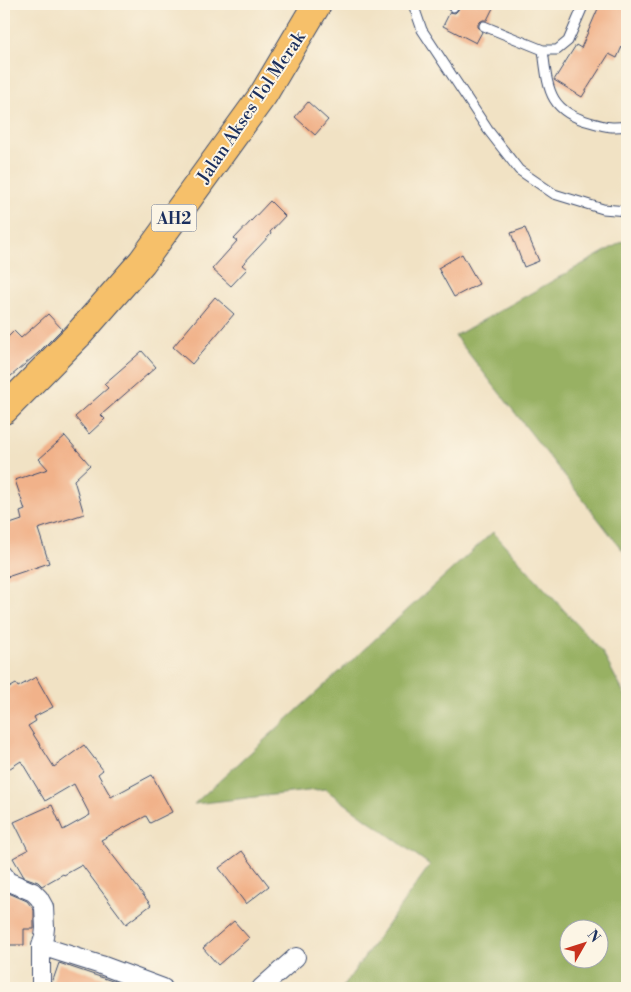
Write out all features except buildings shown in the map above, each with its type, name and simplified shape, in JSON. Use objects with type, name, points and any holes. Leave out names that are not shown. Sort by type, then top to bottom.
[{"type":"highway","name":"Jalan Akses Tol Merak","points":[[4,410],[78,335],[142,262],[263,95],[317,4]]},
{"type":"street","points":[[4,875],[7,881],[33,892],[44,907],[45,928],[41,946],[42,988]]},
{"type":"street","points":[[41,946],[101,965],[163,988]]},
{"type":"street","points":[[261,988],[296,957]]},
{"type":"lane","points":[[412,4],[422,30],[488,130],[519,170],[554,194],[603,209],[627,212]]},
{"type":"lane","points":[[484,26],[542,50],[557,50],[568,41],[584,4]]},
{"type":"lane","points":[[542,50],[547,85],[552,98],[561,110],[580,120],[614,128],[627,126]]},
{"type":"green space","points":[[627,239],[627,556],[455,336]]},
{"type":"green space","points":[[493,532],[602,652],[627,699],[627,988],[342,988],[430,865],[325,789],[194,804]]}]
